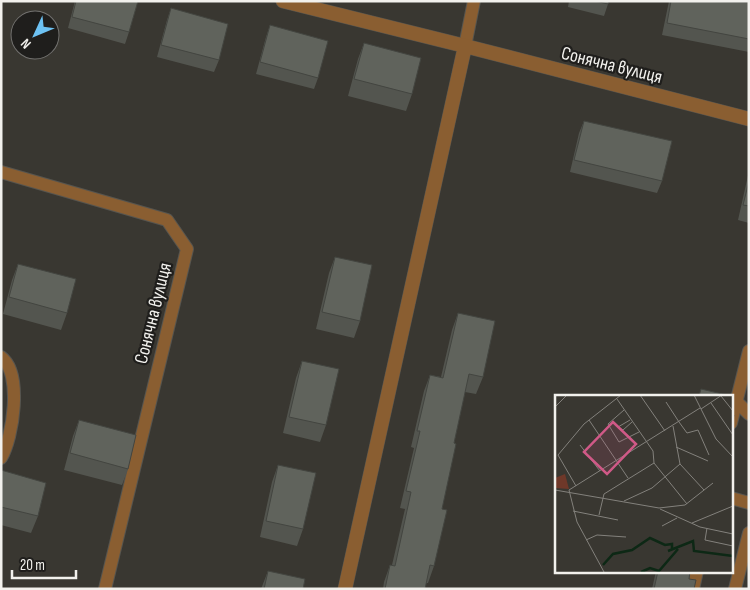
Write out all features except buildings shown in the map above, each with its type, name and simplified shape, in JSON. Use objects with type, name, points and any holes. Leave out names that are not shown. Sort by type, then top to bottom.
[{"type":"street","name":"Сонячна вулиця","points":[[283,1],[749,118]]},
{"type":"street","points":[[345,589],[465,46]]},
{"type":"lane","points":[[465,46],[474,1]]},
{"type":"lane","name":"Сонячна вулиця","points":[[1,172],[167,220],[187,249],[105,589]]},
{"type":"lane","points":[[732,419],[749,352]]},
{"type":"lane","points":[[1,356],[9,368],[14,386],[14,410],[8,445],[1,458]]},
{"type":"lane","points":[[736,401],[749,414]]},
{"type":"lane","points":[[732,498],[749,503]]},
{"type":"lane","points":[[735,589],[749,534]]},
{"type":"lane","points":[[693,589],[697,572]]}]
